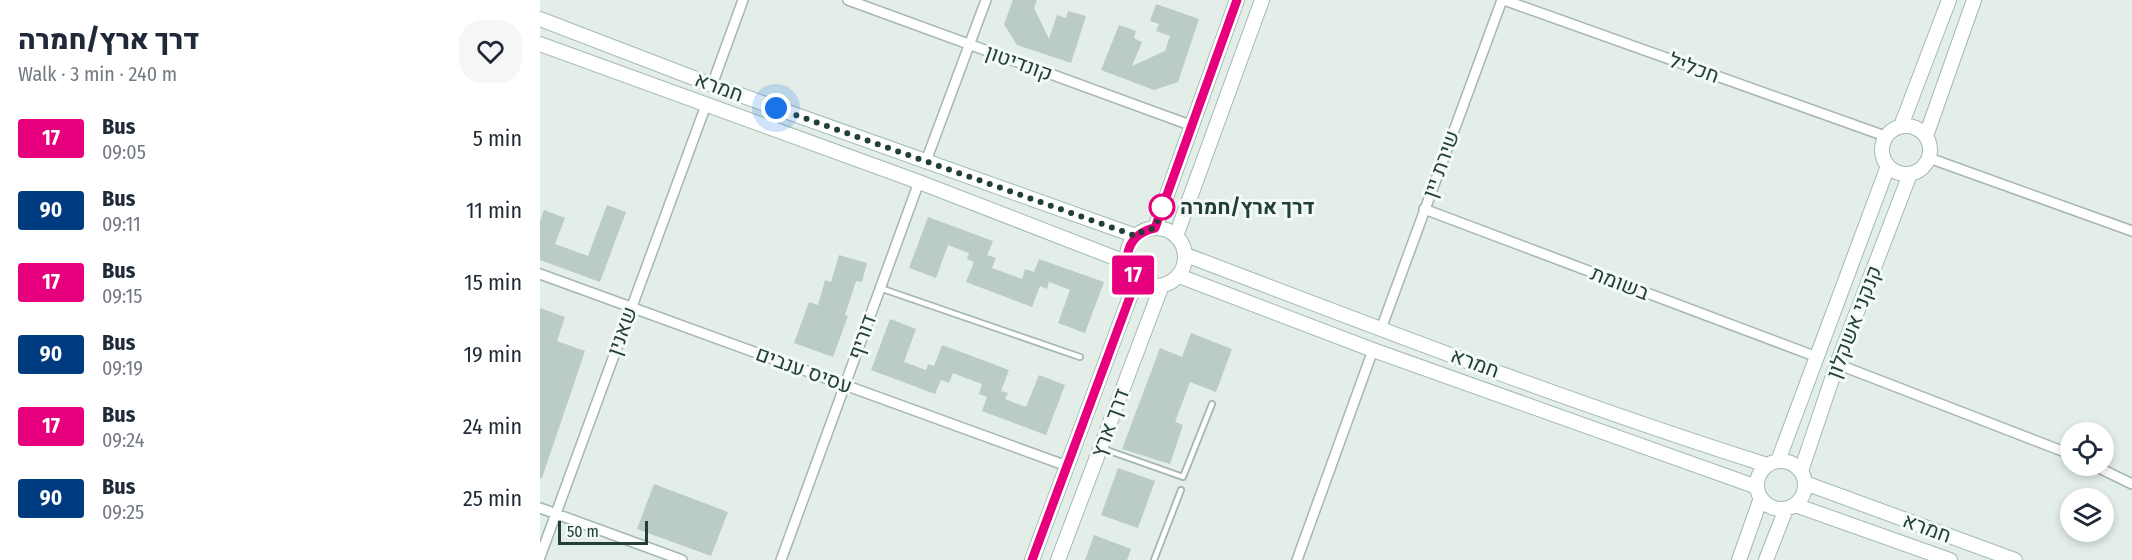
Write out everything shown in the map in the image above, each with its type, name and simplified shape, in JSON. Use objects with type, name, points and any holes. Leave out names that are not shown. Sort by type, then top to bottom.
[{"type":"street","points":[[712,85],[743,0]]},
{"type":"street","name":"קונדיטון","points":[[848,0],[1191,125]]},
{"type":"street","points":[[926,161],[986,0]]},
{"type":"street","points":[[1155,228],[1237,0]]},
{"type":"street","points":[[1176,236],[1262,0]]},
{"type":"street","name":"חכליל","points":[[1503,0],[1885,136]]},
{"type":"street","name":"שירת יין","points":[[1381,329],[1503,0]]},
{"type":"street","points":[[1901,126],[1949,0]]},
{"type":"street","points":[[1926,136],[1974,0]]},
{"type":"street","name":"חמרא","points":[[540,19],[712,85],[1136,236]]},
{"type":"street","name":"חמרא","points":[[540,44],[919,182],[1128,263]]},
{"type":"street","name":"שאנין","points":[[540,557],[706,105]]},
{"type":"street","points":[[1901,126],[1915,127],[1926,136],[1929,143],[1929,158],[1922,168],[1910,174],[1898,173],[1888,166],[1881,152],[1885,136],[1901,126]]},
{"type":"street","points":[[1929,158],[2132,231]]},
{"type":"street","name":"קנקני אשקלון","points":[[1773,463],[1817,357],[1888,166]]},
{"type":"street","name":"קנקני אשקלון","points":[[1803,477],[1837,364],[1910,174]]},
{"type":"street","name":"דוריף","points":[[781,560],[919,182]]},
{"type":"street","name":"בשומת","points":[[1424,209],[1817,357]]},
{"type":"street","points":[[1162,228],[1176,236],[1186,255],[1183,270],[1179,276],[1162,285],[1153,286],[1137,278],[1128,263],[1130,244],[1136,236],[1141,232],[1162,228]]},
{"type":"street","name":"חמרא","points":[[1186,255],[1381,329],[1686,439],[1773,463]]},
{"type":"street","name":"עסיס ענבים","points":[[540,274],[1067,466]]},
{"type":"street","name":"חמרא","points":[[1179,276],[1759,493]]},
{"type":"street","name":"דרך ארץ","points":[[1032,560],[1137,278]]},
{"type":"street","name":"דרך ארץ","points":[[1058,560],[1162,285]]},
{"type":"street","points":[[1297,560],[1373,350]]},
{"type":"street","points":[[1837,364],[2060,450]]},
{"type":"street","points":[[1739,560],[1759,493],[1759,474],[1773,463],[1791,463],[1803,477],[1803,495],[1790,507],[1766,560]]},
{"type":"street","points":[[2114,475],[2132,484]]},
{"type":"street","name":"חמרא","points":[[1803,477],[2015,560]]},
{"type":"street","points":[[1759,493],[1772,507],[1790,507]]},
{"type":"street","name":"חמרא","points":[[1790,507],[1950,560]]},
{"type":"street","points":[[540,508],[682,560]]},
{"type":"lane","points":[[880,288],[1080,357]]},
{"type":"lane","points":[[1100,448],[1183,477],[1212,404]]},
{"type":"lane","points":[[1154,560],[1181,490]]},
{"type":"building","points":[[1013,0],[1037,0],[1034,8],[1049,39],[1057,15],[1066,18],[1068,11],[1086,16],[1071,63],[1017,45],[1004,24]]},
{"type":"building","points":[[1156,4],[1199,19],[1178,82],[1154,90],[1101,70],[1119,25],[1136,31],[1134,38],[1142,42],[1132,66],[1165,51],[1170,36],[1156,31],[1159,24],[1150,21]]},
{"type":"building","points":[[607,205],[626,212],[600,282],[540,260],[540,221],[544,210],[565,218],[555,244],[588,256]]},
{"type":"building","points":[[928,217],[993,241],[987,255],[996,258],[992,268],[1022,279],[1025,269],[1034,272],[1039,259],[1104,282],[1085,333],[1058,323],[1070,290],[1049,282],[1047,289],[1040,286],[1032,307],[966,282],[974,262],[967,259],[969,253],[948,245],[936,278],[909,268]]},
{"type":"building","points":[[839,255],[867,263],[862,282],[856,281],[845,315],[848,316],[833,357],[794,343],[809,302],[818,305],[825,280],[831,282]]},
{"type":"building","points":[[540,308],[565,317],[557,341],[585,351],[542,478],[540,478]]},
{"type":"building","points":[[890,319],[916,329],[904,362],[926,370],[928,364],[934,366],[942,345],[980,359],[1009,370],[1001,391],[1008,393],[1005,399],[1026,407],[1039,375],[1065,385],[1046,435],[982,411],[987,397],[979,394],[982,384],[953,373],[949,383],[941,380],[935,394],[871,370]]},
{"type":"building","points":[[1191,333],[1232,349],[1216,392],[1190,382],[1175,422],[1183,425],[1170,464],[1122,449],[1160,348],[1182,357]]},
{"type":"building","points":[[1118,468],[1155,481],[1138,528],[1101,515]]},
{"type":"building","points":[[654,484],[728,512],[711,556],[637,529]]},
{"type":"building","points":[[1094,535],[1131,549],[1127,560],[1085,560]]},
{"type":"bus line","name":"17","points":[[1032,560],[1137,278],[1132,274],[1128,263],[1127,253],[1130,244],[1141,232],[1155,228],[1237,0]]},
{"type":"place","name":"דרך ארץ/חמרה","points":[[1162,207]]},
{"type":"route","points":[[776,108],[1136,236],[1155,228],[1162,207]]}]
